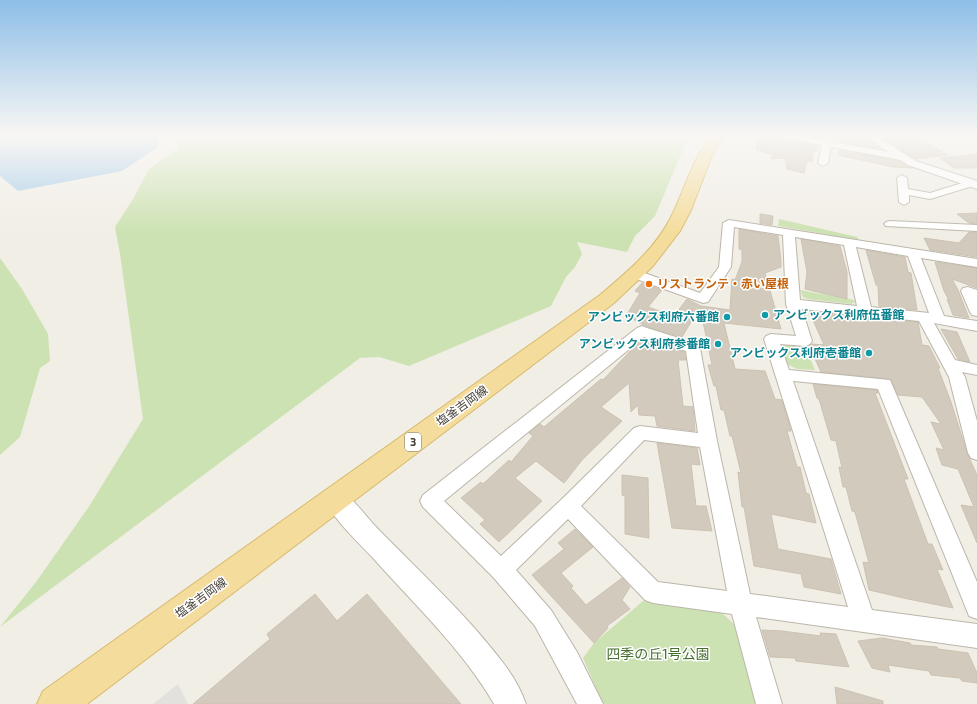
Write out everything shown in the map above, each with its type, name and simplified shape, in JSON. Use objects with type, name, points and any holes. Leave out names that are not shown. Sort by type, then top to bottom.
[{"type":"main road","name":"塩釜吉岡線","points":[[56,704],[607,298],[635,274],[661,246],[678,221],[700,168]]},
{"type":"street","points":[[927,168],[974,184]]},
{"type":"street","points":[[902,178],[904,202]]},
{"type":"street","points":[[903,191],[930,196],[974,184]]},
{"type":"street","points":[[890,224],[907,222],[977,228]]},
{"type":"street","points":[[635,274],[703,299],[726,267],[729,223],[977,263]]},
{"type":"street","points":[[789,233],[792,304],[805,341],[771,339],[864,621]]},
{"type":"street","points":[[849,242],[865,311]]},
{"type":"street","points":[[913,253],[931,318],[957,377],[977,453]]},
{"type":"street","points":[[977,294],[968,291],[977,312]]},
{"type":"street","points":[[792,304],[931,318],[977,326]]},
{"type":"street","points":[[590,704],[568,661],[543,618],[501,570],[430,501],[642,330],[693,348],[708,440],[741,604],[769,704]]},
{"type":"street","points":[[950,364],[977,370]]},
{"type":"street","points":[[784,375],[884,384],[977,608]]},
{"type":"street","points":[[501,570],[568,506],[640,433],[708,440]]},
{"type":"street","points":[[336,499],[356,523],[452,625],[494,675],[512,704]]},
{"type":"street","points":[[568,506],[653,592],[977,636]]},
{"type":"green space","points":[[675,168],[655,216],[635,236],[627,252],[577,242],[582,254],[575,267],[566,277],[551,306],[409,366],[379,357],[360,358],[0,627],[36,582],[88,508],[143,419],[115,227],[133,199],[149,169]]},
{"type":"green space","points":[[779,219],[857,237],[859,240],[778,226]]},
{"type":"green space","points":[[0,258],[22,289],[48,334],[50,361],[40,368],[20,437],[0,455]]},
{"type":"green space","points":[[800,290],[854,300],[855,302],[851,304],[808,299],[803,297]]},
{"type":"green space","points":[[787,342],[803,343],[815,370],[797,369],[787,364],[781,347]]},
{"type":"green space","name":"四季の丘1号公園","points":[[643,601],[722,613],[736,626],[758,704],[603,704],[583,658],[594,643]]},
{"type":"shaded area","points":[[178,684],[188,704],[153,704]]},
{"type":"water","points":[[0,168],[127,168],[122,171],[18,191],[0,176]]},
{"type":"building","points":[[787,168],[805,168],[804,173]]},
{"type":"building","points":[[977,213],[977,224],[969,223],[957,214]]},
{"type":"building","points":[[760,214],[773,216],[772,225],[760,223]]},
{"type":"building","points":[[739,229],[778,236],[781,267],[765,273],[781,329],[724,323],[735,369],[765,371],[775,399],[782,400],[791,431],[787,431],[797,467],[800,467],[806,493],[809,494],[816,523],[771,514],[778,549],[831,559],[841,594],[804,587],[801,574],[754,566],[744,507],[742,507],[738,472],[741,473],[732,436],[730,436],[724,410],[721,410],[716,386],[714,386],[708,365],[712,365],[700,307],[682,337],[648,327],[626,316],[640,293],[635,291],[642,283],[662,290],[648,307],[674,316],[687,299],[701,306],[730,310],[732,279],[735,280],[742,262],[742,250],[739,249]]},
{"type":"building","points":[[969,232],[977,232],[977,257],[930,250],[924,238],[959,243]]},
{"type":"building","points":[[801,239],[840,246],[847,272],[847,299],[805,289],[807,272]]},
{"type":"building","points":[[866,250],[905,257],[908,272],[911,273],[917,310],[879,306],[878,286],[876,285]]},
{"type":"building","points":[[935,262],[977,268],[977,288],[952,279],[969,318],[953,315]]},
{"type":"building","points":[[809,311],[918,322],[922,345],[929,346],[940,368],[938,368],[951,402],[967,453],[977,475],[977,543],[961,505],[974,507],[958,469],[942,465],[936,448],[944,450],[931,422],[941,424],[922,397],[898,395],[890,379],[821,372],[809,346],[812,344],[824,345]]},
{"type":"building","points":[[941,329],[957,332],[970,362],[958,359]]},
{"type":"building","points":[[644,339],[684,352],[686,360],[678,360],[683,406],[693,407],[695,431],[657,426],[655,416],[639,415],[638,405],[631,412],[629,383],[601,407],[622,421],[582,460],[564,483],[536,461],[515,478],[542,501],[499,542],[480,524],[485,520],[461,498],[481,482],[483,484],[509,460],[511,462],[533,436],[529,433],[540,424],[544,427],[601,379],[603,380],[635,346]]},
{"type":"building","points":[[813,384],[877,390],[878,393],[875,393],[908,479],[904,479],[928,544],[932,544],[943,570],[937,569],[953,608],[869,590],[863,562],[869,563],[855,512],[852,511],[846,487],[843,487],[839,467],[842,468],[836,441],[831,440]]},
{"type":"building","points":[[657,443],[697,448],[700,465],[691,464],[696,506],[706,506],[712,531],[672,528]]},
{"type":"building","points":[[622,475],[648,478],[649,538],[625,534],[625,496],[622,495]]},
{"type":"building","points":[[575,529],[593,547],[561,573],[573,586],[571,588],[586,605],[622,578],[630,587],[622,600],[630,609],[607,626],[608,628],[594,643],[532,575],[564,549],[558,543]]},
{"type":"building","points":[[315,594],[337,621],[367,594],[461,704],[193,704],[270,639],[267,634]]},
{"type":"building","points":[[762,630],[821,636],[820,633],[836,634],[849,667],[796,661],[795,658],[770,657]]},
{"type":"building","points":[[882,638],[910,643],[911,645],[937,647],[938,649],[968,653],[977,673],[977,683],[962,681],[960,678],[931,675],[929,671],[888,665],[890,672],[872,668],[858,641]]},
{"type":"building","points":[[835,687],[883,701],[883,704],[837,704]]},
{"type":"place","name":"リストランテ・赤い屋根","points":[[649,284]]},
{"type":"place","name":"アンビックス利府伍番館","points":[[765,315]]},
{"type":"place","name":"アンビックス利府六番館","points":[[727,317]]},
{"type":"place","name":"アンビックス利府参番館","points":[[718,344]]},
{"type":"place","name":"アンビックス利府壱番館","points":[[869,353]]}]
